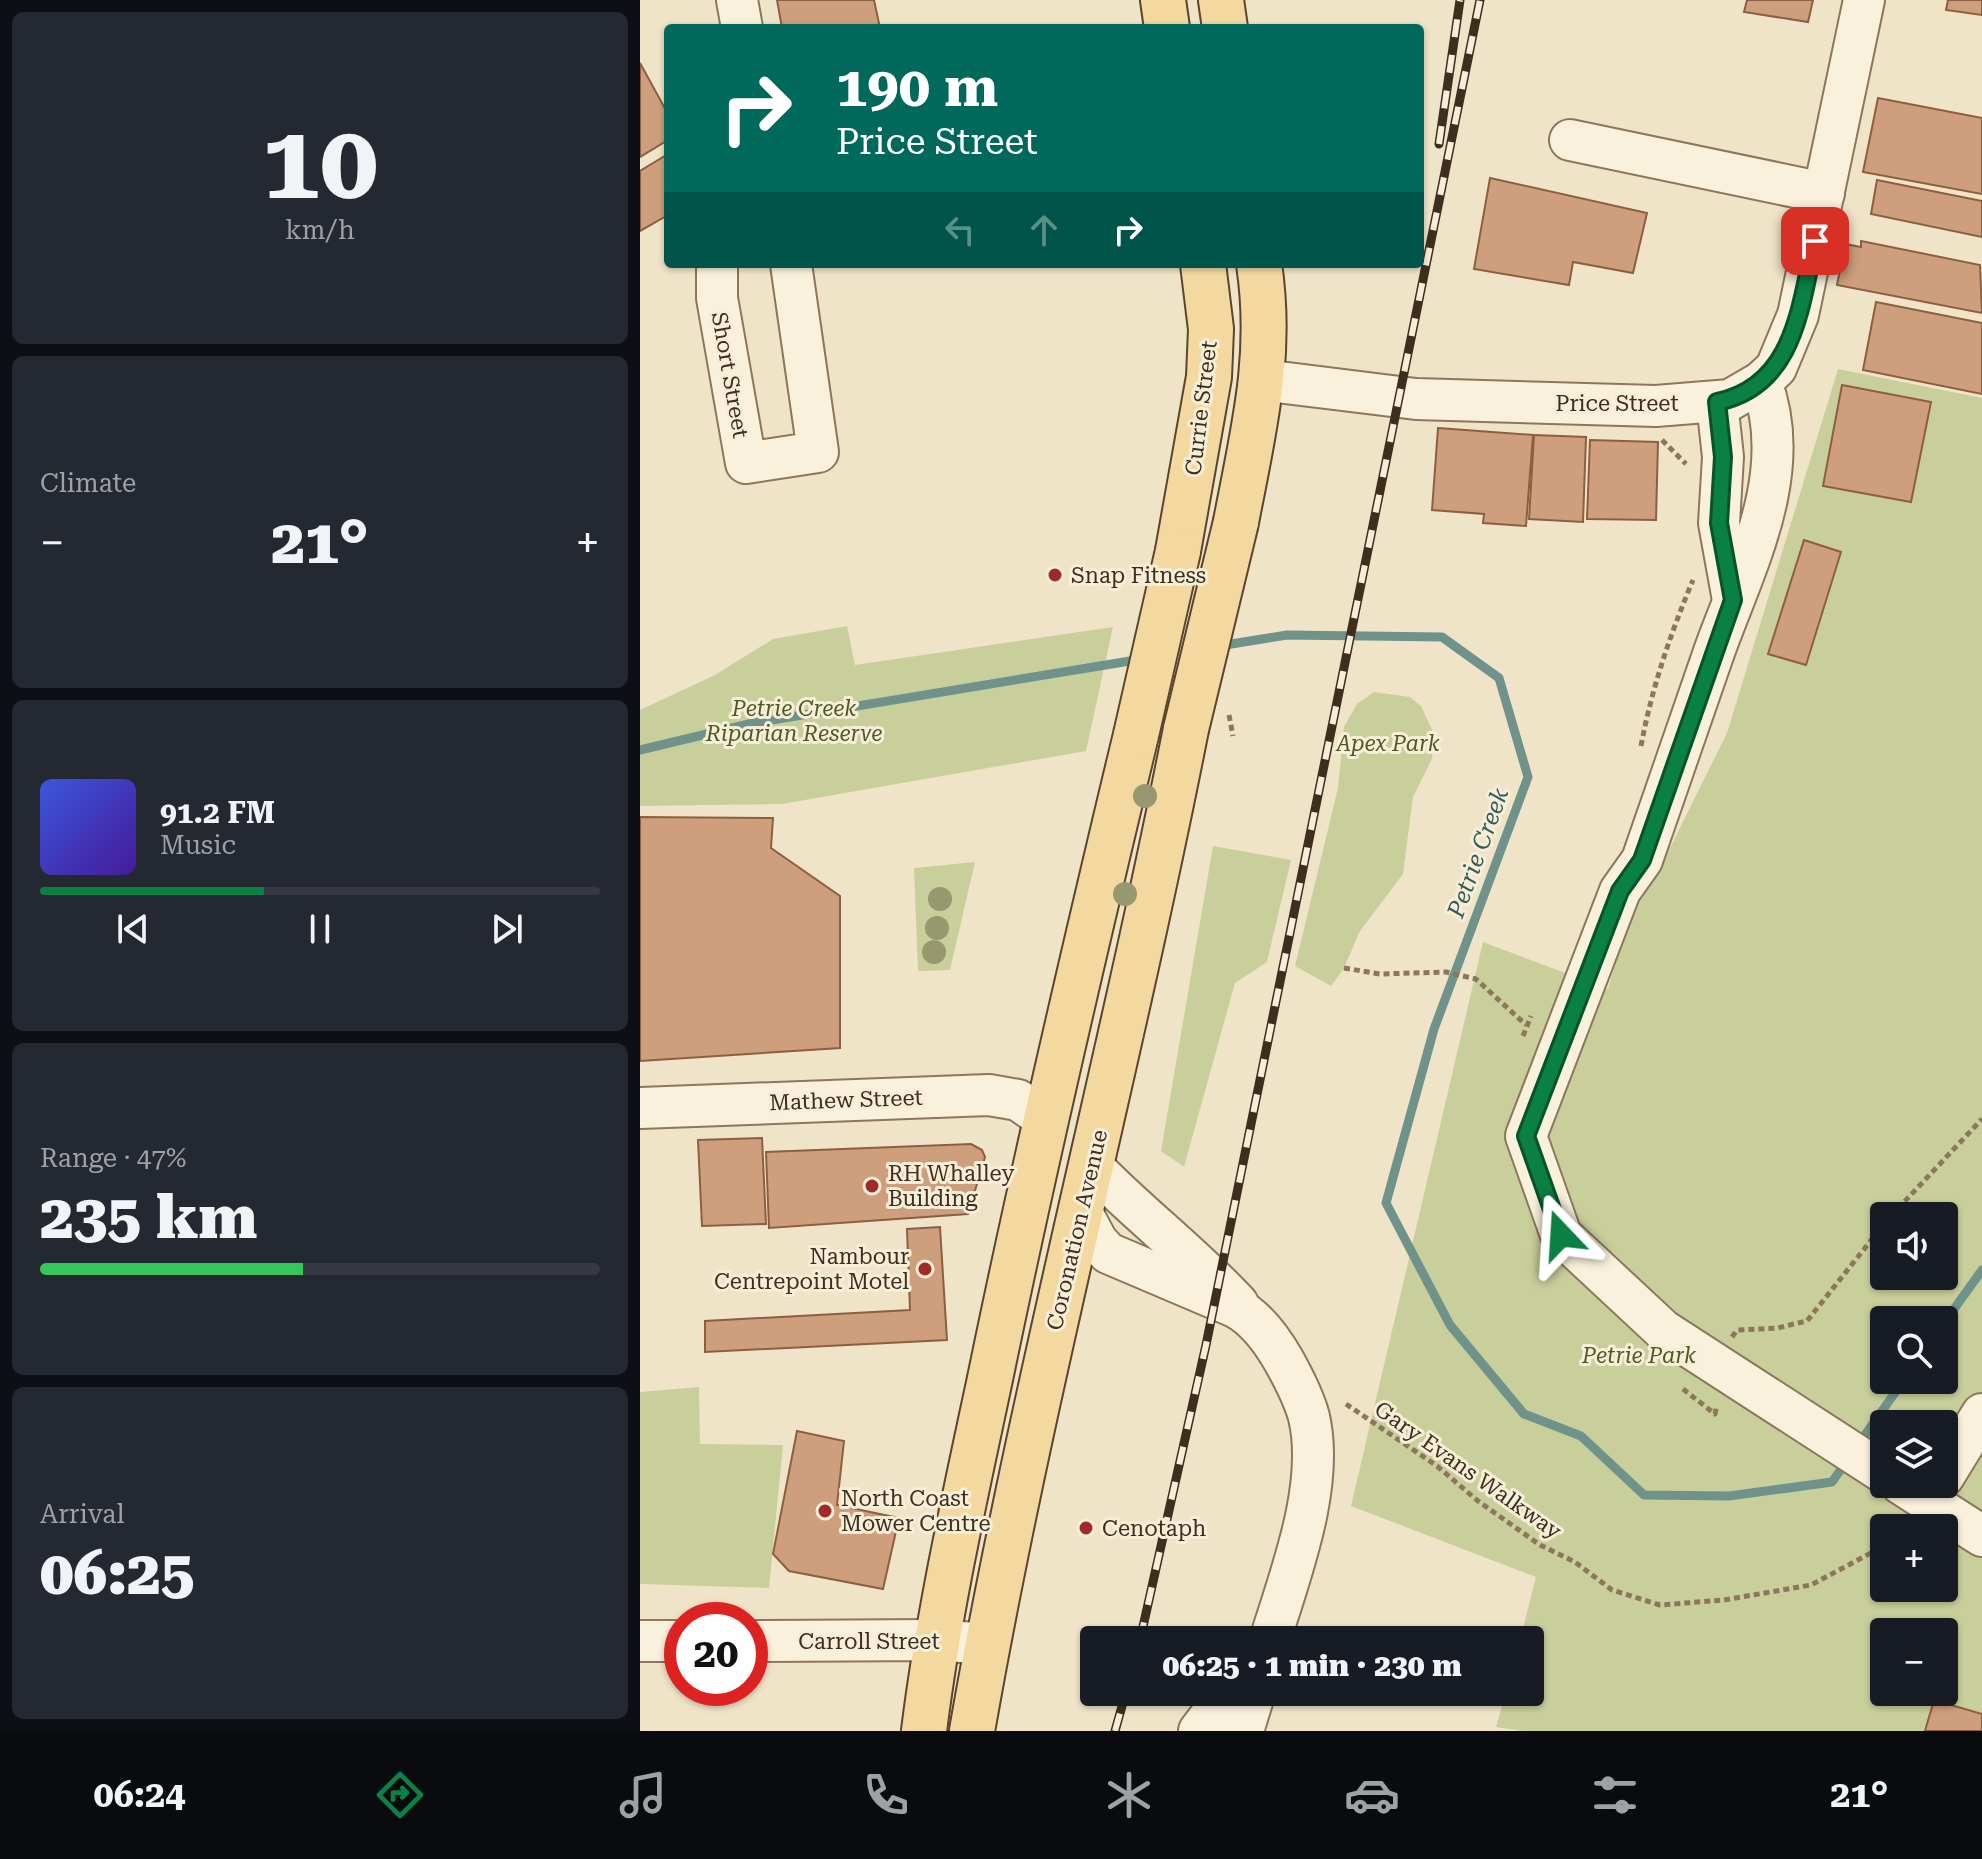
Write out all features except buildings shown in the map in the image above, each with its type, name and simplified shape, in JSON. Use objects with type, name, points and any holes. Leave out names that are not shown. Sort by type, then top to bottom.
[{"type":"main road","points":[[1163,0],[1166,24]]},
{"type":"main road","points":[[1221,0],[1224,24]]},
{"type":"main road","name":"Currie Street","points":[[1044,1118],[1178,551],[1209,377],[1211,329],[1203,268]]},
{"type":"main road","points":[[1209,377],[1262,380],[1266,321],[1259,268]]},
{"type":"main road","name":"Coronation Avenue","points":[[972,1731],[1080,1209],[1186,729],[1236,522],[1262,380]]},
{"type":"main road","points":[[1044,1118],[1091,1165]]},
{"type":"main road","points":[[1044,1118],[1057,1138],[1080,1209]]},
{"type":"main road","points":[[924,1731],[935,1640],[1044,1118]]},
{"type":"street","points":[[737,0],[741,24]]},
{"type":"street","name":"Price Street","points":[[1262,380],[1416,399],[1656,406],[1730,400],[1761,382],[1776,368],[1794,326],[1864,0]]},
{"type":"street","points":[[1570,140],[1824,193]]},
{"type":"street","name":"Short Street","points":[[717,268],[717,298],[746,463],[818,452],[792,268]]},
{"type":"street","points":[[1761,382],[1772,413],[1769,479],[1756,549],[1733,600],[1642,860],[1620,891],[1526,1136],[1561,1235],[1663,1330],[1870,1464]]},
{"type":"street","points":[[1717,402],[1723,457],[1719,523],[1733,600]]},
{"type":"street","name":"Mathew Street","points":[[640,1108],[989,1095],[1018,1100],[1044,1118]]},
{"type":"street","points":[[1091,1165],[1115,1190],[1202,1264],[1278,1350],[1296,1385],[1309,1418],[1313,1445],[1312,1475],[1303,1522],[1274,1626]]},
{"type":"street","points":[[1080,1209],[1097,1241],[1108,1253],[1235,1307],[1252,1318]]},
{"type":"street","points":[[1958,1443],[1982,1414]]},
{"type":"street","points":[[1937,1498],[1982,1536]]},
{"type":"street","name":"Carroll Street","points":[[768,1641],[935,1640],[988,1644]]},
{"type":"street","points":[[640,1641],[664,1641]]},
{"type":"street","points":[[1199,1731],[1218,1706]]},
{"type":"street","points":[[1243,1731],[1251,1706]]},
{"type":"path","points":[[1230,715],[1233,736]]},
{"type":"path","points":[[1344,968],[1380,974],[1446,972],[1476,979],[1526,1025]]},
{"type":"path","points":[[1904,1202],[1982,1119]]},
{"type":"path","points":[[1725,1371],[1737,1330],[1777,1328],[1807,1321],[1870,1242]]},
{"type":"path","name":"Gary Evans Walkway","points":[[1346,1404],[1437,1466],[1478,1501],[1540,1545],[1575,1562],[1612,1590],[1660,1605],[1724,1600],[1811,1585],[1870,1553]]},
{"type":"green space","name":"Petrie Park","points":[[1838,369],[1982,398],[1982,1731],[1523,1731],[1496,1727],[1502,1706],[1544,1706],[1544,1626],[1524,1626],[1536,1577],[1351,1506],[1483,942],[1608,989],[1634,902],[1662,864],[1727,733]]},
{"type":"green space","name":"Petrie Creek Riparian Reserve","points":[[847,626],[855,665],[1113,627],[1086,751],[782,804],[640,806],[640,710],[715,675],[773,639]]},
{"type":"green space","name":"Apex Park","points":[[1374,692],[1410,697],[1421,706],[1435,736],[1432,759],[1413,797],[1403,874],[1360,931],[1344,968],[1331,986],[1295,966],[1338,788],[1344,727],[1357,704]]},
{"type":"green space","points":[[1213,846],[1291,860],[1267,962],[1235,983],[1184,1167],[1161,1151]]},
{"type":"green space","points":[[975,862],[950,970],[918,971],[914,868]]},
{"type":"green space","points":[[699,1387],[700,1444],[783,1445],[769,1588],[640,1584],[640,1392]]},
{"type":"waterway","name":"Petrie Creek","points":[[1219,646],[1287,635],[1442,637],[1499,678],[1528,777],[1434,1029],[1386,1203],[1450,1325],[1524,1414],[1581,1436],[1644,1495],[1729,1496],[1832,1482],[1847,1461]]},
{"type":"waterway","name":"Petrie Creek","points":[[640,750],[748,724],[1142,659]]},
{"type":"waterway","name":"Petrie Creek","points":[[1956,1306],[1982,1270]]},
{"type":"waterway","name":"Petrie Creek","points":[[1857,1446],[1894,1394]]},
{"type":"railway","points":[[1439,144],[1460,0]]},
{"type":"railway","points":[[1143,1626],[1206,1345],[1480,0]]},
{"type":"railway","points":[[1115,1731],[1122,1706]]},
{"type":"place","name":"Snap Fitness","points":[[1055,575]]},
{"type":"place","name":"RH Whalley Building","points":[[872,1186]]},
{"type":"place","name":"Nambour Centrepoint Motel","points":[[925,1269]]},
{"type":"place","name":"North Coast Mower Centre","points":[[825,1511]]},
{"type":"place","name":"Cenotaph","points":[[1086,1528]]},
{"type":"route","points":[[1561,1235],[1526,1136],[1620,891],[1642,860],[1733,600],[1719,523],[1723,457],[1717,402],[1746,392],[1776,368],[1798,315],[1815,241]]}]
